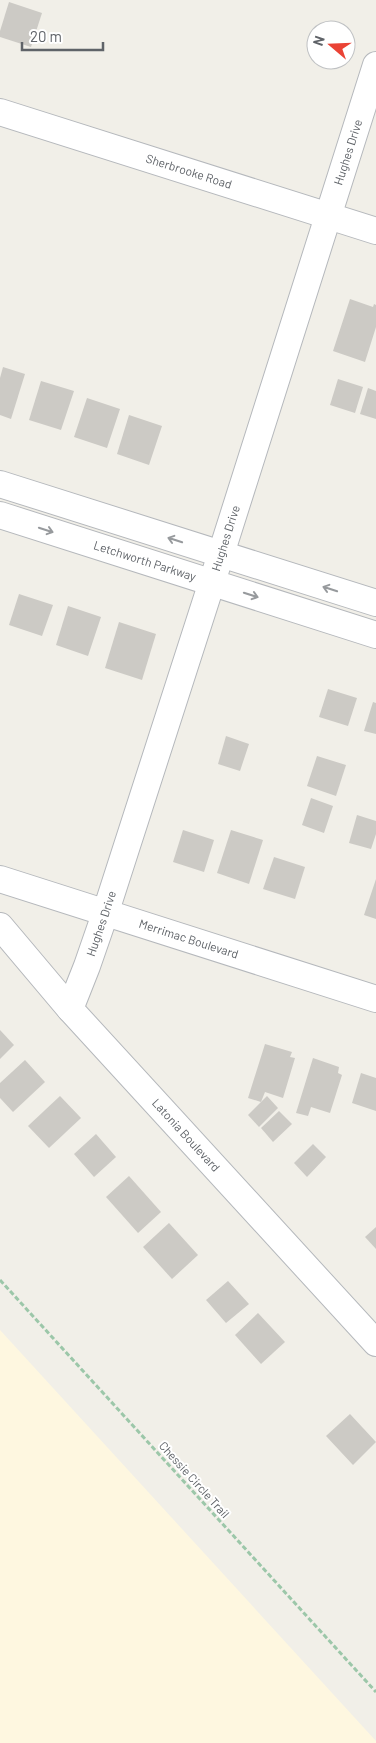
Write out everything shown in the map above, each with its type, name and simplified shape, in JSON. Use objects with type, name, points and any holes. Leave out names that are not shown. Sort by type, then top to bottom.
[{"type":"street","name":"Hughes Drive","points":[[70,1009],[105,914],[376,64]]},
{"type":"street","name":"Sherbrooke Road","points":[[0,112],[376,231]]},
{"type":"street","points":[[0,484],[376,603]]},
{"type":"street","name":"Letchworth Parkway","points":[[0,515],[376,635]]},
{"type":"street","name":"Merrimac Boulevard","points":[[0,879],[376,999]]},
{"type":"street","name":"Latonia Boulevard","points":[[0,926],[70,1009],[376,1343]]},
{"type":"path","name":"Chessie Circle Trail","points":[[0,1280],[376,1692]]},
{"type":"shaded area","points":[[0,1330],[376,1741],[376,1743],[0,1743]]},
{"type":"building","points":[[9,2],[42,13],[31,47],[0,37]]},
{"type":"building","points":[[350,299],[373,307],[374,304],[376,305],[376,327],[365,362],[333,351]]},
{"type":"building","points":[[3,367],[25,374],[11,419],[0,415],[0,378]]},
{"type":"building","points":[[338,379],[363,387],[355,413],[330,405]]},
{"type":"building","points":[[41,381],[74,391],[61,430],[29,420]]},
{"type":"building","points":[[368,388],[376,391],[376,419],[360,414]]},
{"type":"building","points":[[87,398],[120,409],[107,448],[74,437]]},
{"type":"building","points":[[129,415],[162,426],[149,465],[117,454]]},
{"type":"building","points":[[19,594],[53,605],[42,636],[9,625]]},
{"type":"building","points":[[68,606],[101,617],[88,656],[56,645]]},
{"type":"building","points":[[119,622],[156,634],[142,680],[105,668]]},
{"type":"building","points":[[328,689],[357,698],[348,726],[319,717]]},
{"type":"building","points":[[373,702],[376,703],[376,734],[364,731]]},
{"type":"building","points":[[226,736],[249,744],[240,771],[218,764]]},
{"type":"building","points":[[317,756],[346,765],[336,796],[307,786]]},
{"type":"building","points":[[311,798],[333,806],[324,833],[302,825]]},
{"type":"building","points":[[357,815],[376,821],[376,834],[371,849],[349,843]]},
{"type":"building","points":[[183,830],[214,840],[204,872],[173,862]]},
{"type":"building","points":[[231,830],[263,840],[249,884],[217,873]]},
{"type":"building","points":[[274,857],[305,867],[295,899],[263,889]]},
{"type":"building","points":[[376,879],[376,919],[364,915]]},
{"type":"building","points":[[0,1030],[14,1045],[0,1059]]},
{"type":"building","points":[[265,1044],[292,1052],[290,1057],[295,1058],[283,1098],[265,1092],[261,1102],[248,1098]]},
{"type":"building","points":[[313,1058],[339,1067],[338,1073],[342,1075],[330,1113],[311,1107],[308,1116],[296,1113]]},
{"type":"building","points":[[25,1060],[45,1082],[13,1112],[0,1098],[0,1083]]},
{"type":"building","points":[[361,1073],[376,1078],[376,1111],[352,1103]]},
{"type":"building","points":[[60,1096],[81,1118],[49,1148],[28,1126]]},
{"type":"building","points":[[267,1096],[278,1108],[259,1127],[248,1115]]},
{"type":"building","points":[[279,1111],[292,1124],[273,1142],[261,1128]]},
{"type":"building","points":[[96,1134],[116,1157],[94,1177],[74,1154]]},
{"type":"building","points":[[313,1144],[326,1157],[307,1177],[294,1163]]},
{"type":"building","points":[[129,1176],[161,1212],[138,1233],[106,1197]]},
{"type":"building","points":[[169,1223],[198,1255],[172,1279],[143,1247]]},
{"type":"building","points":[[376,1227],[376,1249],[365,1237]]},
{"type":"building","points":[[228,1281],[249,1304],[226,1323],[206,1300]]},
{"type":"building","points":[[258,1313],[285,1342],[261,1364],[235,1335]]},
{"type":"building","points":[[350,1414],[376,1442],[353,1465],[326,1436]]}]
